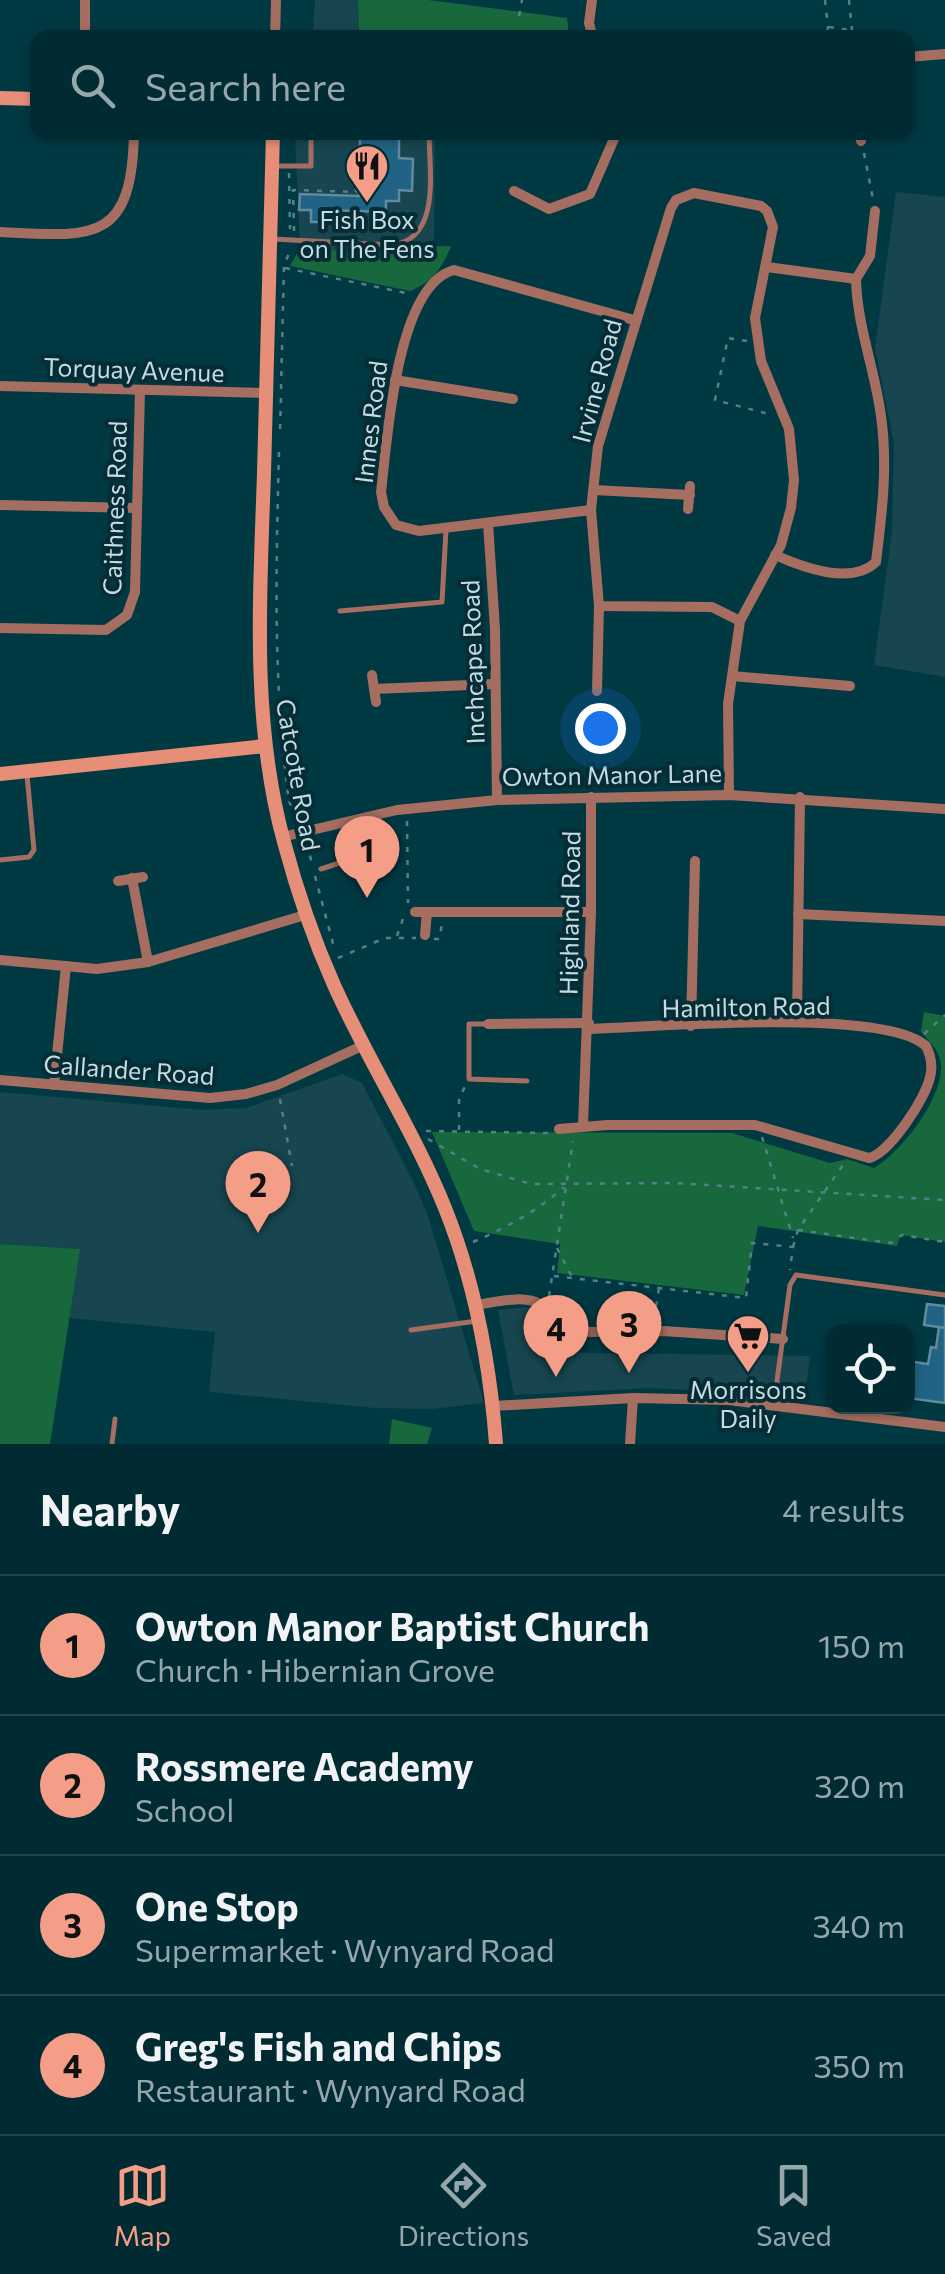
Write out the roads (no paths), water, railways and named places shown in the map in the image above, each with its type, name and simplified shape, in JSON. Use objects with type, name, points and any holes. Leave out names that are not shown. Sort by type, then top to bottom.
[{"type":"street","points":[[85,0],[85,30]]},
{"type":"street","points":[[276,0],[276,30]]},
{"type":"street","points":[[591,30],[592,0]]},
{"type":"street","points":[[915,56],[945,54]]},
{"type":"street","points":[[0,98],[30,99]]},
{"type":"street","points":[[0,232],[69,236],[96,228],[121,207],[129,192],[134,140]]},
{"type":"street","name":"Catcote Road","points":[[273,140],[259,638],[265,746],[282,837],[305,914],[334,987],[465,1243],[496,1444]]},
{"type":"street","points":[[514,192],[549,208],[590,194],[614,140]]},
{"type":"street","name":"Irvine Road","points":[[597,690],[599,606],[591,510],[598,446],[634,320],[676,200],[694,193],[761,206],[774,227],[766,266]]},
{"type":"street","points":[[775,554],[804,566],[855,574],[876,562],[885,448],[856,279],[866,266],[878,233],[875,211]]},
{"type":"street","points":[[729,795],[728,704],[740,621],[775,554],[791,508],[794,480],[793,449],[785,418],[761,361],[758,343],[755,318],[766,266],[856,279]]},
{"type":"street","name":"Innes Road","points":[[591,510],[446,527],[407,530],[396,526],[384,507],[381,492],[406,330],[438,277],[454,270],[634,320]]},
{"type":"street","points":[[396,380],[514,398]]},
{"type":"street","name":"Torquay Avenue","points":[[0,386],[266,393]]},
{"type":"street","name":"Caithness Road","points":[[0,628],[106,630],[122,622],[134,599],[140,390]]},
{"type":"street","points":[[594,490],[690,490],[688,510]]},
{"type":"street","points":[[0,505],[136,508]]},
{"type":"street","name":"Inchcape Road","points":[[488,522],[495,629],[497,800]]},
{"type":"street","points":[[599,606],[712,607],[740,621]]},
{"type":"street","points":[[372,675],[376,702]]},
{"type":"street","points":[[732,676],[850,686]]},
{"type":"street","points":[[374,688],[494,684]]},
{"type":"street","points":[[0,774],[265,746]]},
{"type":"street","name":"Owton Manor Lane","points":[[282,837],[407,809],[497,800],[729,795],[945,809]]},
{"type":"street","name":"Highland Road","points":[[580,1126],[592,912],[590,797]]},
{"type":"street","points":[[797,1021],[800,797]]},
{"type":"street","points":[[691,1026],[695,860]]},
{"type":"street","points":[[118,880],[138,878],[148,962]]},
{"type":"street","points":[[425,935],[421,912],[592,912]]},
{"type":"street","points":[[0,960],[97,968],[148,962],[305,914]]},
{"type":"street","points":[[798,914],[945,921]]},
{"type":"street","points":[[54,1085],[66,966]]},
{"type":"street","name":"Hamilton Road","points":[[488,1024],[691,1026],[797,1021],[904,1033],[918,1038],[931,1056],[930,1080],[924,1094],[885,1151],[869,1158],[758,1126],[580,1126]]},
{"type":"street","name":"Callander Road","points":[[0,1080],[210,1098],[277,1085],[364,1045]]},
{"type":"street","points":[[558,1128],[580,1126]]},
{"type":"street","points":[[478,1313],[526,1299],[584,1332],[653,1331],[783,1339]]},
{"type":"street","points":[[630,1444],[633,1398]]},
{"type":"street","points":[[493,1406],[633,1398],[774,1404],[945,1427]]},
{"type":"lane","points":[[272,166],[311,166],[311,140]]},
{"type":"lane","points":[[269,239],[392,245],[411,240],[428,213],[429,140]]},
{"type":"lane","points":[[340,611],[442,602],[446,527]]},
{"type":"lane","points":[[0,860],[29,856],[34,850],[26,772]]},
{"type":"lane","points":[[321,869],[361,856],[358,821]]},
{"type":"lane","points":[[488,1024],[470,1024],[469,1079],[527,1081]]},
{"type":"lane","points":[[774,1404],[793,1278],[803,1274],[945,1295]]},
{"type":"lane","points":[[411,1330],[478,1313]]},
{"type":"lane","points":[[112,1444],[115,1419]]},
{"type":"place","name":"Fish Box on The Fens","points":[[367,204]]},
{"type":"place","name":"Owton Manor Baptist Church","points":[[367,898]]},
{"type":"place","name":"Rossmere Academy","points":[[258,1233]]},
{"type":"place","name":"One Stop","points":[[629,1373]]},
{"type":"place","name":"Morrisons Daily","points":[[748,1374]]},
{"type":"place","name":"Greg's Fish and Chips","points":[[556,1377]]}]
